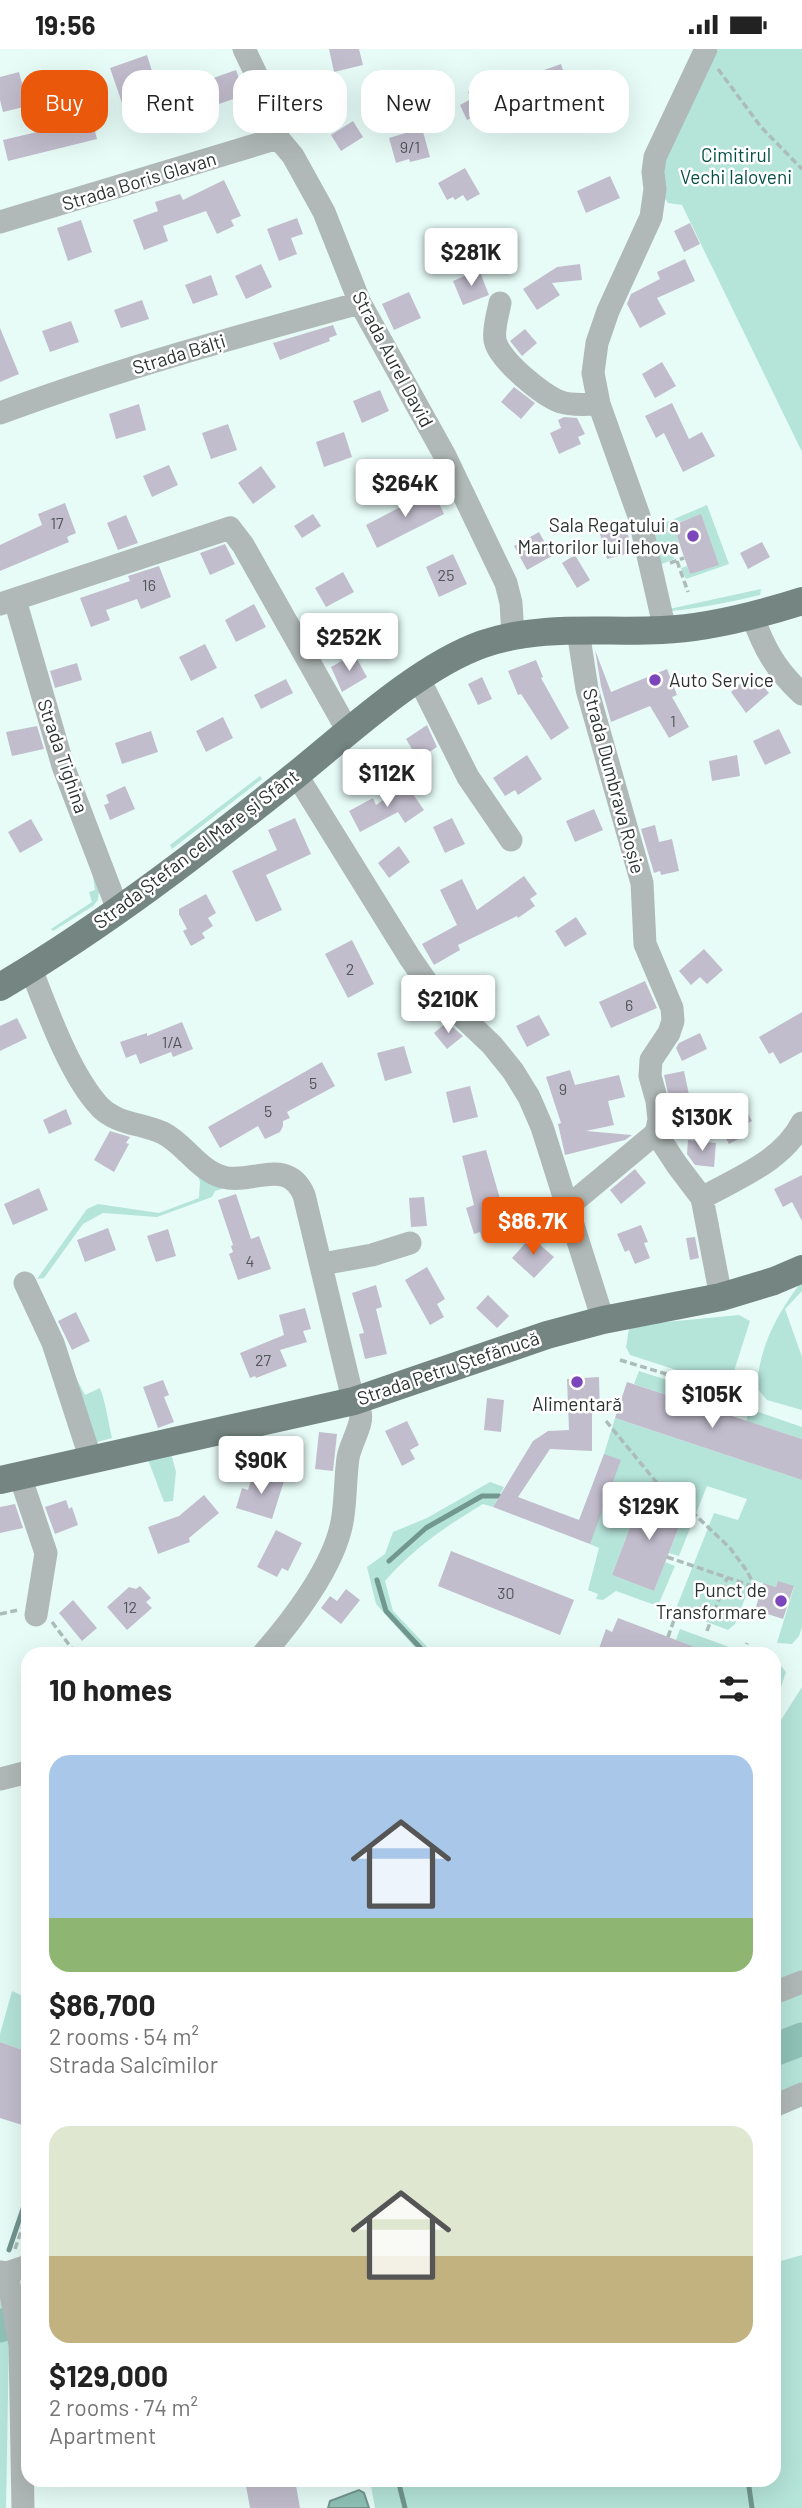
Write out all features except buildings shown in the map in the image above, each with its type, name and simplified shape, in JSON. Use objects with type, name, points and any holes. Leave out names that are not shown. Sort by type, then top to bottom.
[{"type":"main road","name":"Strada Ștefan cel Mare și Sfânt","points":[[0,988],[32,969],[180,866],[348,731],[458,654],[513,635],[665,630],[752,615],[802,601]]},
{"type":"main road","name":"Strada Petru Ștefănucă","points":[[10,1478],[354,1401],[547,1335],[603,1320],[721,1297],[802,1269]]},
{"type":"street","name":"Strada Aurel David","points":[[244,49],[269,101],[278,138],[293,156],[324,212],[360,303],[444,454],[506,583],[511,603],[513,635]]},
{"type":"street","points":[[665,630],[639,516],[599,404],[593,373],[597,343],[612,300],[651,217],[655,157],[704,53]]},
{"type":"street","name":"Strada Boris Glavan","points":[[0,222],[278,138]]},
{"type":"street","name":"Strada Bălți","points":[[0,413],[75,385],[163,358],[360,303]]},
{"type":"street","points":[[500,303],[495,340],[506,360],[549,396],[562,403],[599,404]]},
{"type":"street","name":"Strada Tighina","points":[[118,910],[63,766],[8,602],[230,528],[243,545],[348,731]]},
{"type":"street","points":[[752,615],[771,659],[802,694]]},
{"type":"street","name":"Strada Dumbrava Roșie","points":[[578,631],[587,689],[642,883],[645,944],[672,1008],[673,1021],[669,1033],[651,1060],[650,1076],[659,1120],[656,1133]]},
{"type":"street","points":[[419,679],[468,777],[511,840]]},
{"type":"street","points":[[296,774],[428,984],[492,1045],[529,1097],[603,1320]]},
{"type":"street","points":[[32,969],[73,1066],[101,1108],[121,1121],[165,1134],[212,1173],[237,1179],[272,1173],[293,1180],[304,1195],[354,1401],[361,1413],[360,1425],[348,1454],[343,1520],[338,1539],[312,1589],[269,1647]]},
{"type":"street","points":[[702,1198],[780,1151],[796,1135],[802,1123]]},
{"type":"street","points":[[566,1208],[656,1133],[702,1198],[721,1297]]},
{"type":"street","points":[[322,1264],[372,1255],[410,1243]]},
{"type":"street","points":[[25,1283],[53,1343],[91,1460]]},
{"type":"street","points":[[10,1478],[46,1553],[37,1609]]},
{"type":"street","points":[[0,1779],[21,1774]]},
{"type":"street","points":[[781,1990],[802,1982]]},
{"type":"street","points":[[781,2103],[802,2094]]},
{"type":"street","points":[[12,2270],[11,2299],[21,2336]]},
{"type":"street","points":[[23,2487],[23,2508]]},
{"type":"path","points":[[704,53],[761,127],[802,169]]},
{"type":"path","points":[[677,561],[688,592]]},
{"type":"path","points":[[620,1360],[742,1397]]},
{"type":"path","points":[[607,1421],[671,1500],[688,1508],[730,1548],[747,1570],[755,1587],[667,1557]]},
{"type":"path","points":[[707,1630],[727,1578]]},
{"type":"path","points":[[37,1609],[70,1647]]},
{"type":"path","points":[[668,1637],[674,1620]]},
{"type":"path","points":[[746,1647],[747,1643]]},
{"type":"path","points":[[12,2270],[21,2237]]},
{"type":"green space","name":"Cimitirul Vechi Ialoveni","points":[[718,49],[802,49],[802,452],[682,205],[668,203],[663,196],[666,146]]},
{"type":"green space","points":[[707,505],[729,564],[686,579],[681,568],[687,566],[690,574],[718,564],[701,515],[673,524],[680,547],[673,556],[674,559],[657,566],[648,530]]},
{"type":"green space","points":[[761,589],[760,595],[738,600],[682,610],[669,609]]},
{"type":"green space","points":[[260,776],[262,779],[172,849],[170,845]]},
{"type":"green space","points":[[92,870],[100,883],[98,900],[93,906],[53,931],[51,929],[92,902],[89,892],[95,890]]},
{"type":"green space","points":[[196,1168],[232,1186],[215,1191],[212,1197],[157,1217],[103,1213],[83,1224],[44,1278],[37,1279],[87,1209],[98,1204],[159,1213],[199,1198],[200,1182]]},
{"type":"green space","points":[[802,1281],[802,1291],[785,1309],[802,1357],[802,1410],[767,1400],[757,1388],[761,1358],[771,1331]]},
{"type":"green space","points":[[739,1315],[750,1321],[729,1387],[630,1355],[626,1347],[629,1329],[656,1323]]},
{"type":"green space","points":[[58,1343],[85,1395],[100,1388],[112,1438],[94,1443]]},
{"type":"green space","points":[[639,1371],[723,1398],[719,1412],[634,1384]]},
{"type":"green space","points":[[750,1409],[802,1427],[802,1439],[746,1421]]},
{"type":"green space","points":[[615,1418],[802,1480],[802,1627],[792,1644],[777,1643],[794,1587],[776,1587],[752,1580],[735,1624],[728,1630],[681,1612],[677,1606],[714,1513],[738,1520],[747,1499],[707,1486],[679,1556],[669,1553],[686,1509],[643,1493],[612,1575],[654,1591],[665,1562],[675,1566],[659,1603],[652,1604],[616,1591],[603,1600],[596,1599],[598,1594],[588,1590],[599,1548],[590,1544],[604,1454]]},
{"type":"green space","points":[[171,1453],[176,1472],[173,1501],[164,1502],[147,1457]]},
{"type":"green space","points":[[490,1482],[504,1487],[493,1507],[483,1504],[443,1530],[419,1548],[385,1581],[393,1611],[427,1647],[415,1647],[376,1604],[367,1567],[385,1554],[393,1532],[427,1518]]},
{"type":"green space","points":[[680,1629],[729,1647],[694,1647],[676,1640]]},
{"type":"green space","points":[[781,1666],[786,1672],[781,1687]]},
{"type":"green space","points":[[802,1687],[802,1971],[781,1979],[781,1720]]},
{"type":"green space","points":[[802,1988],[802,2085],[781,2094],[781,1996]]},
{"type":"green space","points":[[12,1991],[21,1995],[21,2050],[0,2042]]},
{"type":"green space","points":[[802,2255],[802,2508],[375,2508],[371,2487],[781,2487],[781,2261]]},
{"type":"green space","points":[[0,2300],[9,2339],[6,2508],[0,2508]]},
{"type":"shaded area","points":[[359,2490],[364,2493],[369,2508],[328,2508],[330,2501]]},
{"type":"waterway","points":[[389,1561],[426,1528],[482,1496],[499,1496]]},
{"type":"waterway","points":[[377,1580],[386,1611],[419,1647]]},
{"type":"waterway","points":[[781,2047],[802,2039]]},
{"type":"waterway","points":[[9,2250],[21,2215]]},
{"type":"waterway","points":[[0,2326],[21,2320]]},
{"type":"waterway","points":[[400,2487],[405,2508]]},
{"type":"waterway","points":[[749,2487],[752,2508]]},
{"type":"place","name":"Sala Regatului a Martorilor lui Iehova","points":[[693,536]]},
{"type":"place","name":"Auto Service","points":[[655,680]]},
{"type":"place","name":"Alimentară","points":[[577,1382]]},
{"type":"place","name":"Punct de Transformare","points":[[781,1601]]}]
